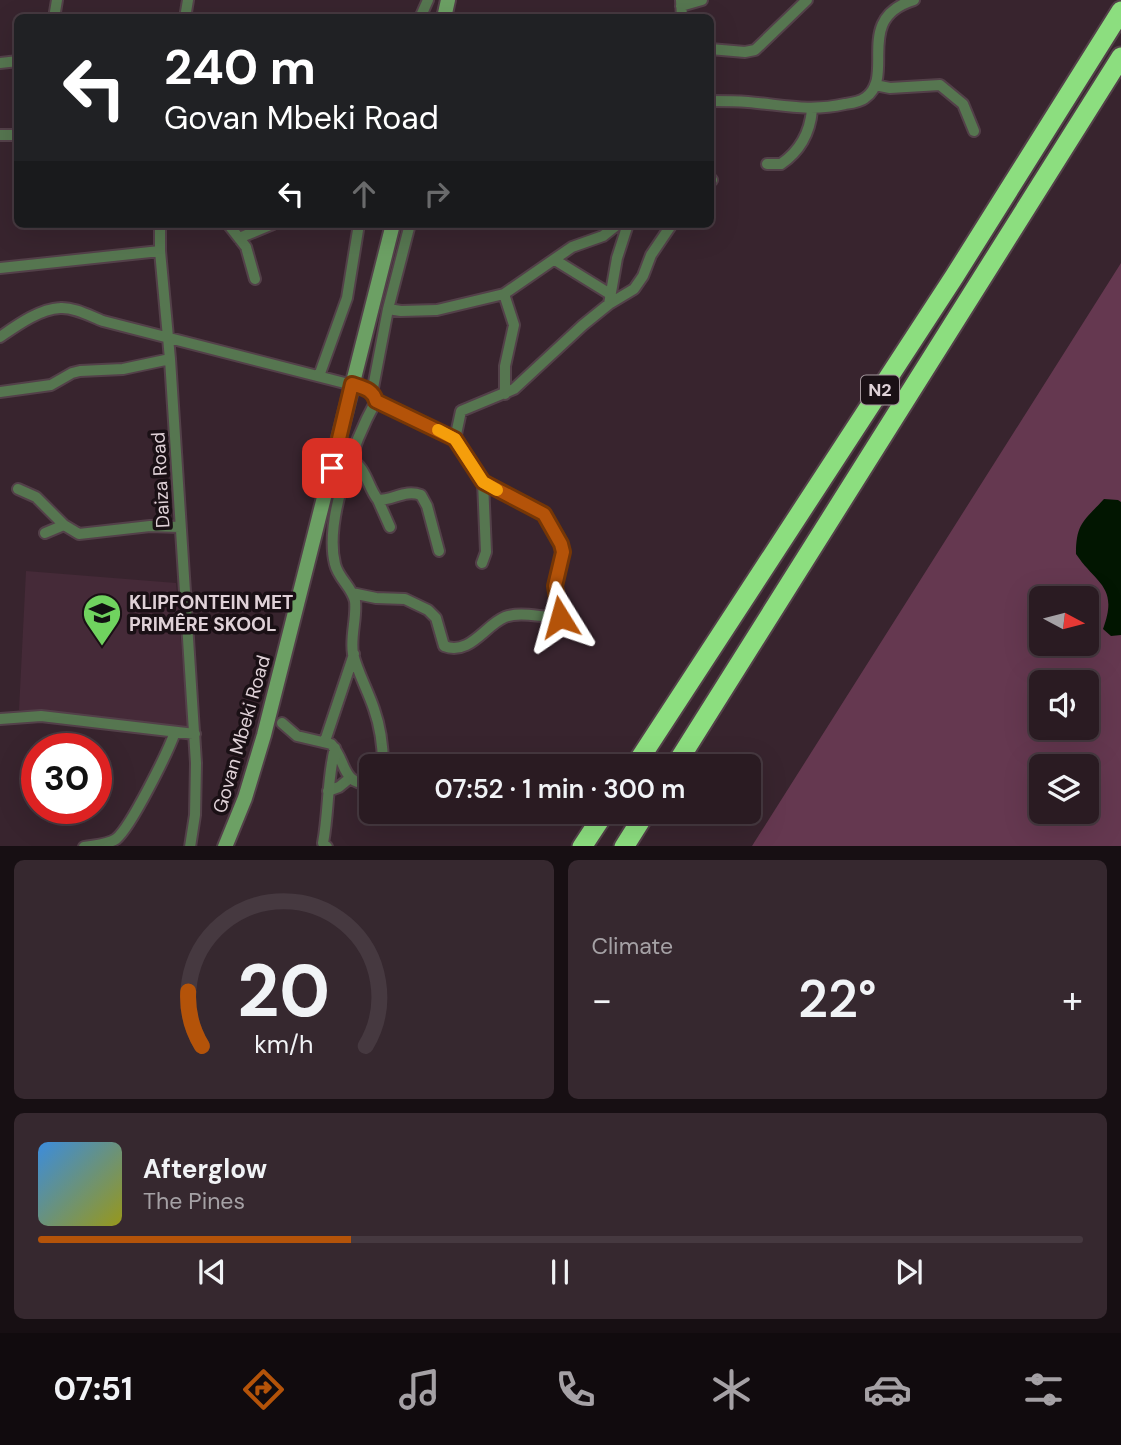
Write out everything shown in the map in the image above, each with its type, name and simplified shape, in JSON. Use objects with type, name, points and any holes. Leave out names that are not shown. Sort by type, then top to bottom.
[{"type":"highway","name":"N2","points":[[643,754],[939,300],[1121,11]]},
{"type":"highway","name":"N2","points":[[682,754],[1121,57]]},
{"type":"highway","points":[[582,846],[597,824]]},
{"type":"highway","points":[[624,846],[638,824]]},
{"type":"main road","name":"Govan Mbeki Road","points":[[225,846],[245,798],[261,746],[392,228]]},
{"type":"street","points":[[681,8],[702,0]]},
{"type":"street","points":[[714,49],[745,52],[755,50],[807,0]]},
{"type":"street","points":[[714,101],[748,102],[812,110],[866,98],[875,85],[882,23],[894,8],[914,0]]},
{"type":"street","points":[[875,85],[890,88],[940,85],[963,104],[974,131]]},
{"type":"street","points":[[767,164],[781,164],[793,154],[808,131],[812,110]]},
{"type":"street","name":"Daiza Road","points":[[160,228],[195,734],[196,788],[190,846]]},
{"type":"street","points":[[231,228],[248,251],[255,279]]},
{"type":"street","points":[[239,238],[263,228]]},
{"type":"street","points":[[318,376],[347,298],[356,228]]},
{"type":"street","points":[[381,754],[376,714],[354,654],[352,635],[355,605],[352,593],[337,570],[333,550],[336,515],[350,459],[374,397],[388,309],[409,228]]},
{"type":"street","points":[[388,309],[437,310],[504,294],[575,245],[608,234],[614,228]]},
{"type":"street","points":[[610,299],[617,257],[627,228]]},
{"type":"street","points":[[455,439],[461,411],[505,394],[529,377],[610,299],[634,289],[643,276],[651,255],[669,228]]},
{"type":"street","points":[[0,268],[160,251]]},
{"type":"street","points":[[555,260],[610,299]]},
{"type":"street","points":[[504,294],[514,326],[505,366],[505,394]]},
{"type":"street","points":[[0,337],[29,319],[60,308],[352,384],[455,439],[483,482],[539,511],[550,523],[563,552],[555,586],[560,617],[509,616],[469,644],[457,648],[447,648],[441,642],[436,618],[428,610],[405,599],[376,598],[352,593]]},
{"type":"street","points":[[0,392],[51,385],[80,371],[124,369],[170,359]]},
{"type":"street","points":[[350,459],[362,469],[390,527]]},
{"type":"street","points":[[482,563],[486,552],[483,482]]},
{"type":"street","points":[[19,489],[36,497],[64,525],[79,534],[150,526],[180,527]]},
{"type":"street","points":[[378,500],[406,492],[421,495],[427,506],[439,551]]},
{"type":"street","points":[[45,533],[64,525]]},
{"type":"street","points":[[327,846],[323,843],[328,817],[330,744],[354,654]]},
{"type":"street","points":[[0,710],[17,716]]},
{"type":"street","points":[[0,719],[41,716],[195,734]]},
{"type":"street","points":[[282,723],[297,736],[330,744],[350,778],[359,783]]},
{"type":"street","points":[[84,846],[113,841],[124,830],[157,772],[175,732]]},
{"type":"street","points":[[328,791],[339,788],[350,778]]},
{"type":"shaded area","points":[[1121,263],[1121,846],[752,846]]},
{"type":"shaded area","points":[[1104,499],[1121,502],[1121,635],[1111,636],[1103,629],[1107,615],[1107,594],[1076,554],[1080,529],[1086,518]]},
{"type":"shaded area","name":"KLIPFONTEIN MET PRIMÊRE SKOOL","points":[[26,571],[176,583],[188,727],[19,710]]},
{"type":"slow traffic","points":[[438,430],[455,439],[483,482],[497,490]]},
{"type":"place","name":"KLIPFONTEIN MET PRIMÊRE SKOOL","points":[[102,647]]},
{"type":"route","points":[[332,468],[352,384],[368,389],[376,401],[455,439],[483,482],[544,514],[550,523],[563,552],[555,586],[560,617]]}]
